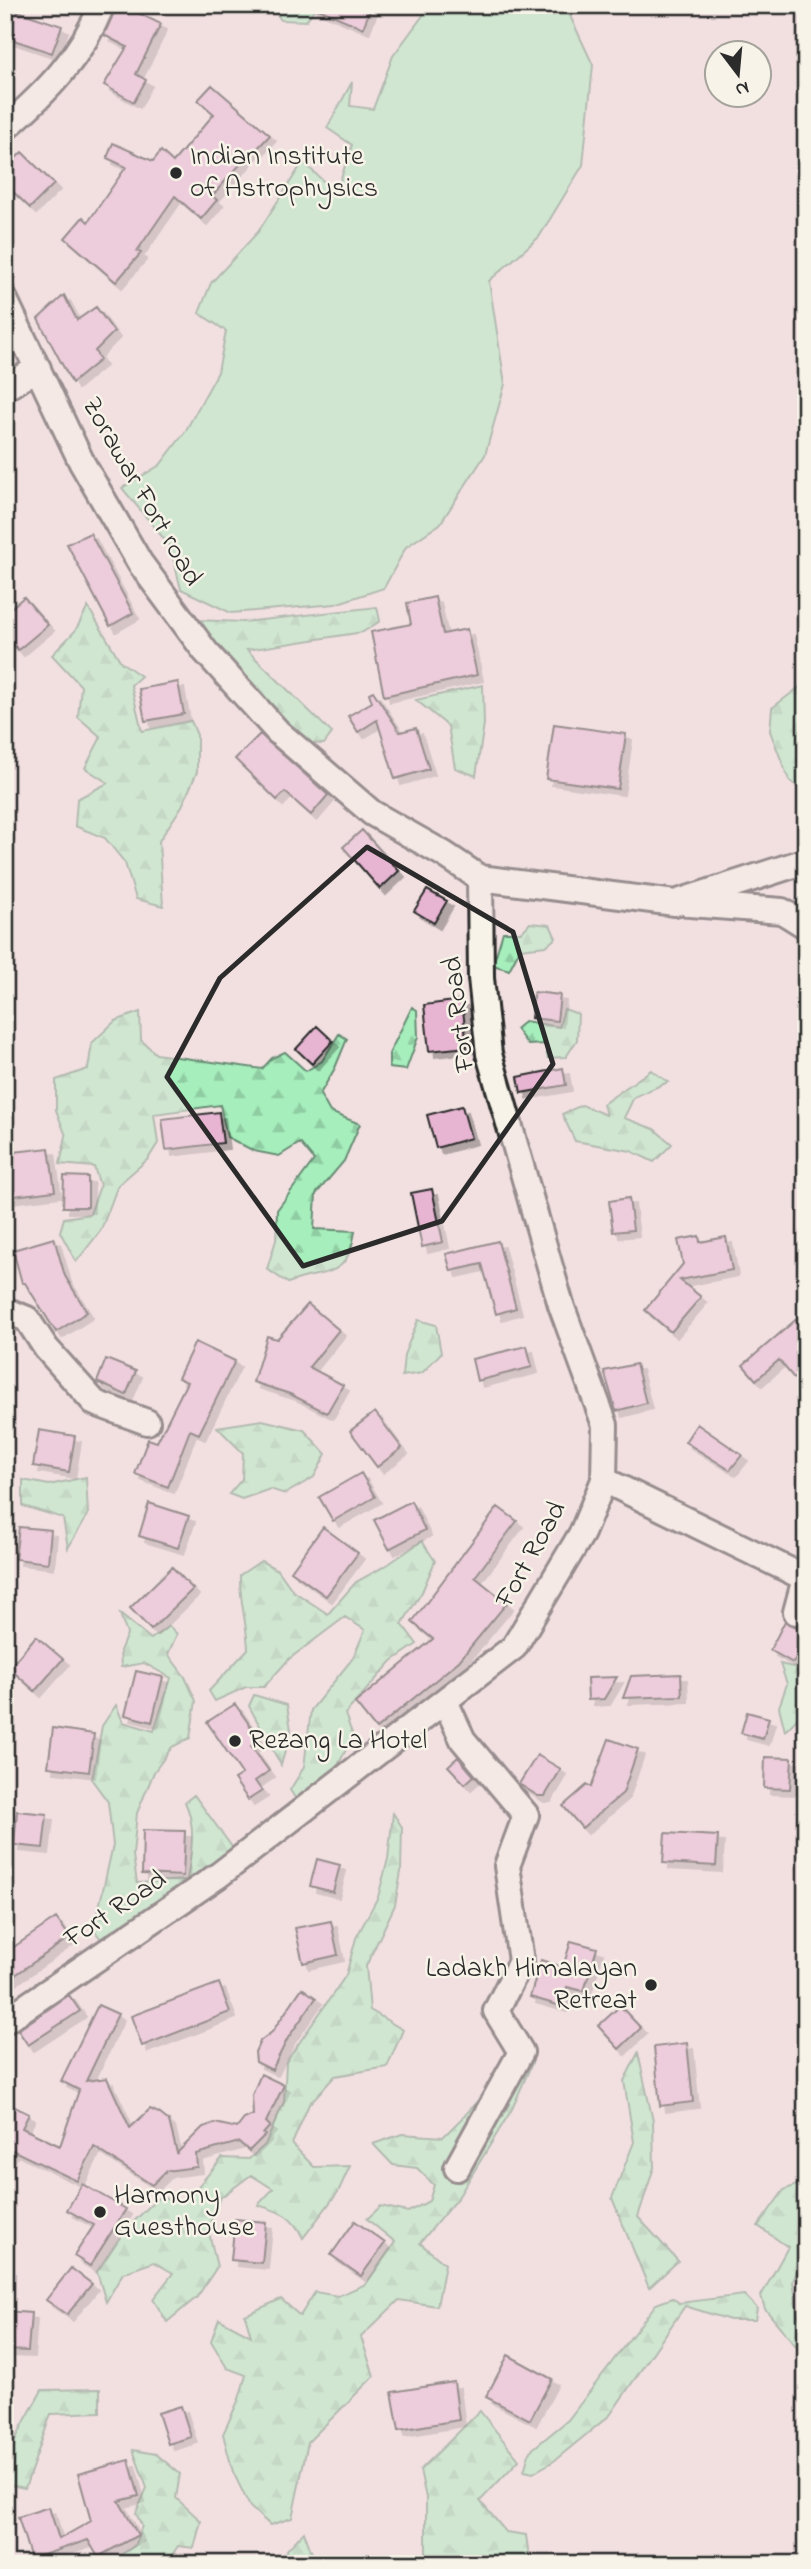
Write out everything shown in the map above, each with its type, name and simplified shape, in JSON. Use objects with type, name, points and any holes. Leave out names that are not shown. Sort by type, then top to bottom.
[{"type":"street","points":[[5,128],[68,67],[95,24],[102,5]]},
{"type":"street","name":"Zorawar Fort road","points":[[5,300],[82,464],[140,563],[205,652],[278,733],[372,813],[480,878]]},
{"type":"street","points":[[5,388],[38,368]]},
{"type":"street","points":[[676,903],[806,861]]},
{"type":"street","points":[[480,878],[676,903],[782,911],[806,926]]},
{"type":"street","name":"Fort Road","points":[[5,2021],[219,1875],[514,1647],[582,1534],[604,1479],[605,1425],[561,1305],[489,1055],[481,978],[480,878]]},
{"type":"street","points":[[5,1310],[27,1319],[46,1348],[96,1403],[147,1422]]},
{"type":"street","points":[[604,1479],[805,1576],[796,1612]]},
{"type":"street","points":[[445,1701],[463,1740],[526,1815],[506,1866],[521,1961],[496,2011],[521,2052],[457,2168]]},
{"type":"highlighted area","points":[[367,847],[513,932],[553,1064],[442,1221],[303,1266],[167,1077],[220,978]]},
{"type":"green space","points":[[271,5],[317,5],[306,21],[281,20]]},
{"type":"green space","points":[[490,5],[565,5],[593,65],[583,165],[539,237],[489,281],[505,384],[485,455],[440,524],[406,547],[384,588],[335,604],[231,613],[181,589],[170,546],[122,488],[160,465],[185,432],[218,372],[226,331],[199,313],[211,283],[258,232],[303,162],[336,193],[352,145],[327,128],[352,82],[350,106],[373,109],[393,56],[427,10],[484,10]]},
{"type":"green space","points":[[88,607],[121,662],[141,676],[131,685],[142,731],[191,721],[197,735],[197,772],[182,806],[159,841],[163,906],[136,899],[125,863],[105,838],[75,826],[77,799],[108,783],[85,768],[101,737],[78,717],[81,686],[52,655],[75,631]]},
{"type":"green space","points":[[377,607],[380,621],[363,632],[247,650],[332,733],[324,744],[307,743],[201,638],[197,620],[243,622]]},
{"type":"green space","points":[[806,682],[806,794],[789,780],[770,731],[772,708]]},
{"type":"green space","points":[[483,685],[484,724],[476,776],[455,768],[448,726],[416,700]]},
{"type":"green space","points":[[530,923],[550,925],[556,938],[546,946],[520,949],[509,970],[493,965],[503,932],[522,932]]},
{"type":"green space","points":[[412,1007],[417,1010],[418,1037],[406,1070],[389,1068],[389,1054]]},
{"type":"green space","points":[[564,1009],[578,1014],[577,1040],[566,1057],[548,1058],[545,1044],[528,1045],[516,1029],[525,1021],[559,1027]]},
{"type":"green space","points":[[140,1012],[141,1040],[156,1054],[262,1069],[272,1058],[285,1052],[306,1071],[322,1061],[339,1034],[347,1039],[320,1094],[330,1112],[360,1124],[344,1161],[316,1194],[314,1229],[355,1231],[346,1259],[340,1266],[288,1283],[267,1269],[276,1240],[277,1210],[314,1160],[300,1143],[279,1156],[254,1151],[227,1137],[220,1105],[154,1114],[158,1143],[148,1159],[118,1185],[101,1230],[76,1262],[60,1232],[64,1218],[90,1214],[100,1186],[94,1167],[60,1164],[66,1136],[56,1110],[56,1080],[88,1069],[92,1043],[115,1021]]},
{"type":"green space","points":[[651,1070],[668,1082],[634,1097],[624,1118],[654,1129],[672,1144],[654,1162],[631,1151],[575,1141],[562,1114],[582,1105],[606,1115],[603,1104]]},
{"type":"green space","points":[[418,1320],[436,1325],[441,1353],[422,1373],[402,1376],[404,1355]]},
{"type":"green space","points":[[262,1420],[304,1430],[326,1454],[314,1477],[285,1494],[270,1489],[242,1499],[229,1494],[242,1479],[243,1453],[217,1427]]},
{"type":"green space","points":[[86,1477],[88,1514],[68,1548],[63,1518],[23,1506],[23,1480],[49,1485]]},
{"type":"green space","points":[[422,1541],[435,1561],[422,1592],[402,1624],[417,1644],[392,1661],[345,1714],[353,1736],[333,1775],[295,1798],[290,1790],[304,1767],[311,1710],[353,1658],[365,1630],[345,1617],[289,1659],[264,1687],[246,1687],[215,1701],[209,1691],[248,1649],[240,1575],[261,1561],[278,1570],[293,1591],[328,1614],[356,1582]]},
{"type":"green space","points":[[120,1614],[151,1639],[169,1626],[177,1634],[168,1654],[185,1677],[196,1701],[190,1738],[172,1747],[154,1772],[137,1813],[133,1855],[137,1883],[187,1880],[192,1831],[185,1802],[194,1795],[235,1851],[104,1943],[94,1930],[113,1845],[108,1802],[92,1780],[102,1726],[116,1705],[123,1722],[154,1731],[171,1678],[144,1663],[121,1667],[120,1651],[127,1634]]},
{"type":"green space","points":[[806,1658],[806,1710],[785,1731],[779,1707],[787,1684],[780,1664],[801,1669]]},
{"type":"green space","points":[[254,1695],[287,1705],[291,1730],[281,1765],[249,1706]]},
{"type":"green space","points":[[393,1813],[402,1827],[401,1872],[395,1905],[366,1966],[370,2010],[403,2030],[387,2067],[335,2076],[309,2104],[292,2144],[314,2167],[350,2166],[338,2192],[303,2238],[295,2224],[285,2216],[258,2205],[273,2189],[251,2175],[220,2198],[208,2228],[217,2267],[197,2297],[167,2322],[153,2299],[173,2273],[154,2262],[123,2273],[106,2302],[97,2272],[125,2230],[159,2197],[185,2202],[222,2158],[249,2159],[265,2145],[284,2102],[286,2062],[346,1975],[356,1938],[378,1897],[388,1859]]},
{"type":"green space","points":[[518,2052],[532,2063],[512,2109],[459,2196],[420,2243],[445,2264],[437,2306],[399,2300],[361,2337],[374,2376],[308,2442],[292,2518],[270,2525],[250,2507],[233,2472],[223,2434],[239,2399],[246,2375],[227,2368],[211,2341],[219,2319],[251,2336],[245,2315],[281,2299],[300,2316],[315,2292],[338,2296],[366,2284],[395,2242],[367,2219],[381,2206],[408,2212],[429,2201],[434,2185],[417,2168],[393,2165],[373,2144],[402,2134],[443,2137],[468,2112]]},
{"type":"green space","points":[[638,2053],[653,2121],[654,2167],[638,2217],[678,2261],[649,2288],[612,2198],[634,2142],[624,2081]]},
{"type":"green space","points":[[806,2181],[806,2249],[793,2281],[798,2315],[806,2329],[806,2358],[765,2309],[761,2296],[788,2247],[758,2226],[784,2190]]},
{"type":"green space","points":[[744,2295],[757,2308],[755,2320],[730,2320],[685,2306],[610,2415],[554,2461],[533,2473],[524,2471],[530,2451],[568,2420],[656,2304],[673,2298],[679,2303]]},
{"type":"green space","points":[[100,2389],[100,2412],[51,2414],[25,2488],[5,2484],[12,2447],[42,2390]]},
{"type":"green space","points":[[480,2411],[519,2460],[480,2501],[506,2532],[526,2535],[530,2564],[419,2564],[426,2561],[426,2498],[420,2470]]},
{"type":"green space","points":[[133,2450],[156,2454],[180,2474],[176,2498],[201,2521],[194,2548],[178,2546],[166,2564],[126,2564],[121,2555],[134,2546],[142,2526],[136,2513],[147,2488]]},
{"type":"green space","points":[[304,2532],[316,2564],[293,2564],[286,2551]]},
{"type":"building","points":[[117,5],[161,24],[136,74],[146,80],[134,102],[104,85],[127,47],[104,35]]},
{"type":"building","points":[[309,5],[372,5],[363,28]]},
{"type":"building","points":[[14,10],[62,26],[52,53],[5,37]]},
{"type":"building","points":[[212,85],[270,135],[212,196],[217,200],[201,219],[175,196],[137,251],[141,253],[116,282],[65,238],[83,217],[88,222],[126,167],[107,158],[113,143],[153,161],[161,151],[173,162],[214,114],[198,100]]},
{"type":"building","points":[[22,152],[54,184],[30,208],[5,184],[5,169]]},
{"type":"building","points":[[64,295],[77,320],[96,307],[114,332],[95,351],[100,360],[72,383],[38,319]]},
{"type":"building","points":[[90,533],[133,613],[110,626],[67,544]]},
{"type":"building","points":[[24,597],[48,625],[18,650],[5,635],[5,613]]},
{"type":"building","points":[[435,597],[443,634],[467,629],[477,675],[384,696],[371,632],[411,624],[407,603]]},
{"type":"building","points":[[178,682],[184,714],[145,721],[139,689]]},
{"type":"building","points":[[373,691],[400,732],[416,728],[429,769],[395,779],[377,720],[358,732],[348,716],[372,702],[369,693]]},
{"type":"building","points":[[554,724],[626,734],[618,789],[546,779]]},
{"type":"building","points":[[260,734],[328,795],[311,815],[285,792],[277,800],[235,759]]},
{"type":"building","points":[[362,830],[399,871],[380,889],[343,847]]},
{"type":"building","points":[[427,890],[447,901],[434,923],[414,911]]},
{"type":"building","points":[[534,992],[560,995],[557,1021],[531,1018]]},
{"type":"building","points":[[462,1000],[467,1047],[429,1051],[424,1005]]},
{"type":"building","points":[[317,1026],[333,1041],[312,1064],[296,1049]]},
{"type":"building","points":[[563,1068],[566,1085],[521,1093],[518,1077]]},
{"type":"building","points":[[462,1106],[471,1138],[436,1148],[427,1115]]},
{"type":"building","points":[[219,1112],[223,1143],[166,1150],[162,1119]]},
{"type":"building","points":[[49,1148],[55,1191],[5,1197],[5,1153]]},
{"type":"building","points":[[64,1176],[88,1177],[88,1207],[63,1207]]},
{"type":"building","points":[[432,1189],[443,1242],[422,1247],[411,1193]]},
{"type":"building","points":[[629,1198],[633,1230],[613,1232],[609,1201]]},
{"type":"building","points":[[699,1236],[700,1242],[726,1237],[732,1270],[680,1280],[701,1297],[671,1332],[645,1310],[683,1264],[678,1240]]},
{"type":"building","points":[[54,1238],[65,1276],[87,1312],[56,1332],[25,1283],[22,1283],[13,1250]]},
{"type":"building","points":[[498,1241],[516,1308],[496,1314],[482,1264],[451,1271],[446,1254]]},
{"type":"building","points":[[308,1304],[339,1330],[309,1367],[343,1385],[327,1413],[290,1394],[253,1382],[267,1336],[277,1339]]},
{"type":"building","points":[[806,1311],[806,1393],[779,1360],[756,1380],[743,1365]]},
{"type":"building","points":[[195,1342],[235,1361],[199,1434],[190,1430],[168,1487],[135,1474],[148,1439],[157,1442],[187,1382],[178,1378]]},
{"type":"building","points":[[527,1346],[532,1367],[477,1381],[472,1359]]},
{"type":"building","points":[[106,1359],[136,1371],[126,1395],[97,1382]]},
{"type":"building","points":[[636,1364],[646,1403],[616,1411],[604,1371]]},
{"type":"building","points":[[375,1412],[402,1448],[377,1467],[350,1431]]},
{"type":"building","points":[[697,1424],[742,1455],[730,1470],[685,1442]]},
{"type":"building","points":[[39,1430],[75,1436],[69,1472],[33,1466]]},
{"type":"building","points":[[361,1473],[375,1497],[333,1521],[319,1497]]},
{"type":"building","points":[[411,1501],[425,1530],[389,1549],[374,1520]]},
{"type":"building","points":[[149,1503],[189,1516],[178,1548],[139,1536]]},
{"type":"building","points":[[498,1507],[517,1521],[475,1577],[507,1603],[459,1661],[376,1729],[355,1703],[433,1639],[412,1622]]},
{"type":"building","points":[[19,1527],[51,1530],[48,1563],[15,1559]]},
{"type":"building","points":[[323,1527],[358,1553],[326,1596],[291,1571]]},
{"type":"building","points":[[172,1567],[193,1589],[151,1630],[130,1608]]},
{"type":"building","points":[[785,1621],[806,1632],[806,1639],[793,1663],[770,1650]]},
{"type":"building","points":[[36,1636],[63,1659],[35,1691],[9,1668]]},
{"type":"building","points":[[136,1671],[163,1677],[152,1722],[125,1715]]},
{"type":"building","points":[[681,1674],[682,1696],[623,1698],[631,1676]]},
{"type":"building","points":[[617,1677],[604,1699],[588,1700],[587,1678]]},
{"type":"building","points":[[235,1704],[260,1740],[251,1746],[269,1771],[255,1781],[262,1791],[248,1800],[234,1779],[242,1774],[207,1722]]},
{"type":"building","points":[[747,1712],[769,1718],[763,1739],[741,1733]]},
{"type":"building","points":[[53,1728],[94,1734],[89,1772],[48,1767]]},
{"type":"building","points":[[609,1739],[638,1749],[623,1793],[582,1828],[563,1806],[587,1785],[591,1787]]},
{"type":"building","points":[[537,1755],[561,1769],[545,1796],[538,1796],[519,1784]]},
{"type":"building","points":[[458,1757],[474,1776],[465,1784],[448,1766]]},
{"type":"building","points":[[765,1757],[792,1758],[790,1789],[764,1788]]},
{"type":"building","points":[[17,1811],[47,1814],[43,1848],[14,1845]]},
{"type":"building","points":[[143,1830],[185,1831],[183,1876],[142,1874]]},
{"type":"building","points":[[665,1833],[718,1836],[716,1866],[663,1863]]},
{"type":"building","points":[[317,1859],[340,1865],[333,1892],[310,1886]]},
{"type":"building","points":[[56,1918],[70,1937],[5,1982],[5,1953]]},
{"type":"building","points":[[331,1921],[338,1955],[303,1963],[295,1928]]},
{"type":"building","points":[[571,1941],[597,1948],[584,1991],[567,1987],[561,2006],[530,1997],[541,1960],[563,1967]]},
{"type":"building","points":[[219,1983],[230,2012],[142,2046],[131,2016]]},
{"type":"building","points":[[302,1988],[316,1998],[288,2038],[272,2070],[256,2062],[255,2052],[260,2041],[272,2032]]},
{"type":"building","points":[[69,1995],[80,2011],[28,2045],[18,2030]]},
{"type":"building","points":[[98,2005],[118,2014],[86,2081],[107,2078],[130,2128],[150,2109],[159,2113],[169,2121],[177,2153],[203,2127],[215,2123],[237,2128],[244,2119],[253,2115],[252,2095],[261,2074],[284,2085],[266,2122],[270,2126],[263,2134],[265,2135],[249,2151],[239,2142],[196,2154],[197,2167],[166,2171],[152,2185],[94,2147],[77,2181],[12,2150],[5,2163],[5,2102],[29,2114],[22,2128],[60,2146],[79,2090],[61,2081]]},
{"type":"building","points":[[620,2006],[641,2028],[619,2049],[598,2026]]},
{"type":"building","points":[[687,2043],[693,2102],[660,2106],[654,2047]]},
{"type":"building","points":[[82,2184],[126,2209],[90,2266],[74,2256],[94,2225],[67,2210]]},
{"type":"building","points":[[235,2219],[266,2222],[262,2263],[231,2260]]},
{"type":"building","points":[[355,2221],[385,2243],[361,2276],[331,2255]]},
{"type":"building","points":[[71,2268],[92,2284],[67,2315],[46,2300]]},
{"type":"building","points":[[5,2311],[31,2313],[28,2351],[5,2350]]},
{"type":"building","points":[[508,2355],[552,2379],[530,2420],[486,2397]]},
{"type":"building","points":[[454,2382],[459,2420],[399,2430],[392,2392]]},
{"type":"building","points":[[181,2406],[191,2437],[168,2444],[158,2413]]},
{"type":"building","points":[[129,2460],[139,2496],[119,2501],[138,2535],[98,2557],[88,2540],[31,2559],[18,2517],[49,2507],[59,2539],[91,2521],[78,2474]]},
{"type":"place","name":"Indian Institute of Astrophysics","points":[[176,173]]},
{"type":"place","name":"Rezang La Hotel","points":[[235,1741]]},
{"type":"place","name":"Ladakh Himalayan Retreat","points":[[651,1985]]},
{"type":"place","name":"Harmony Guesthouse","points":[[100,2212]]}]
